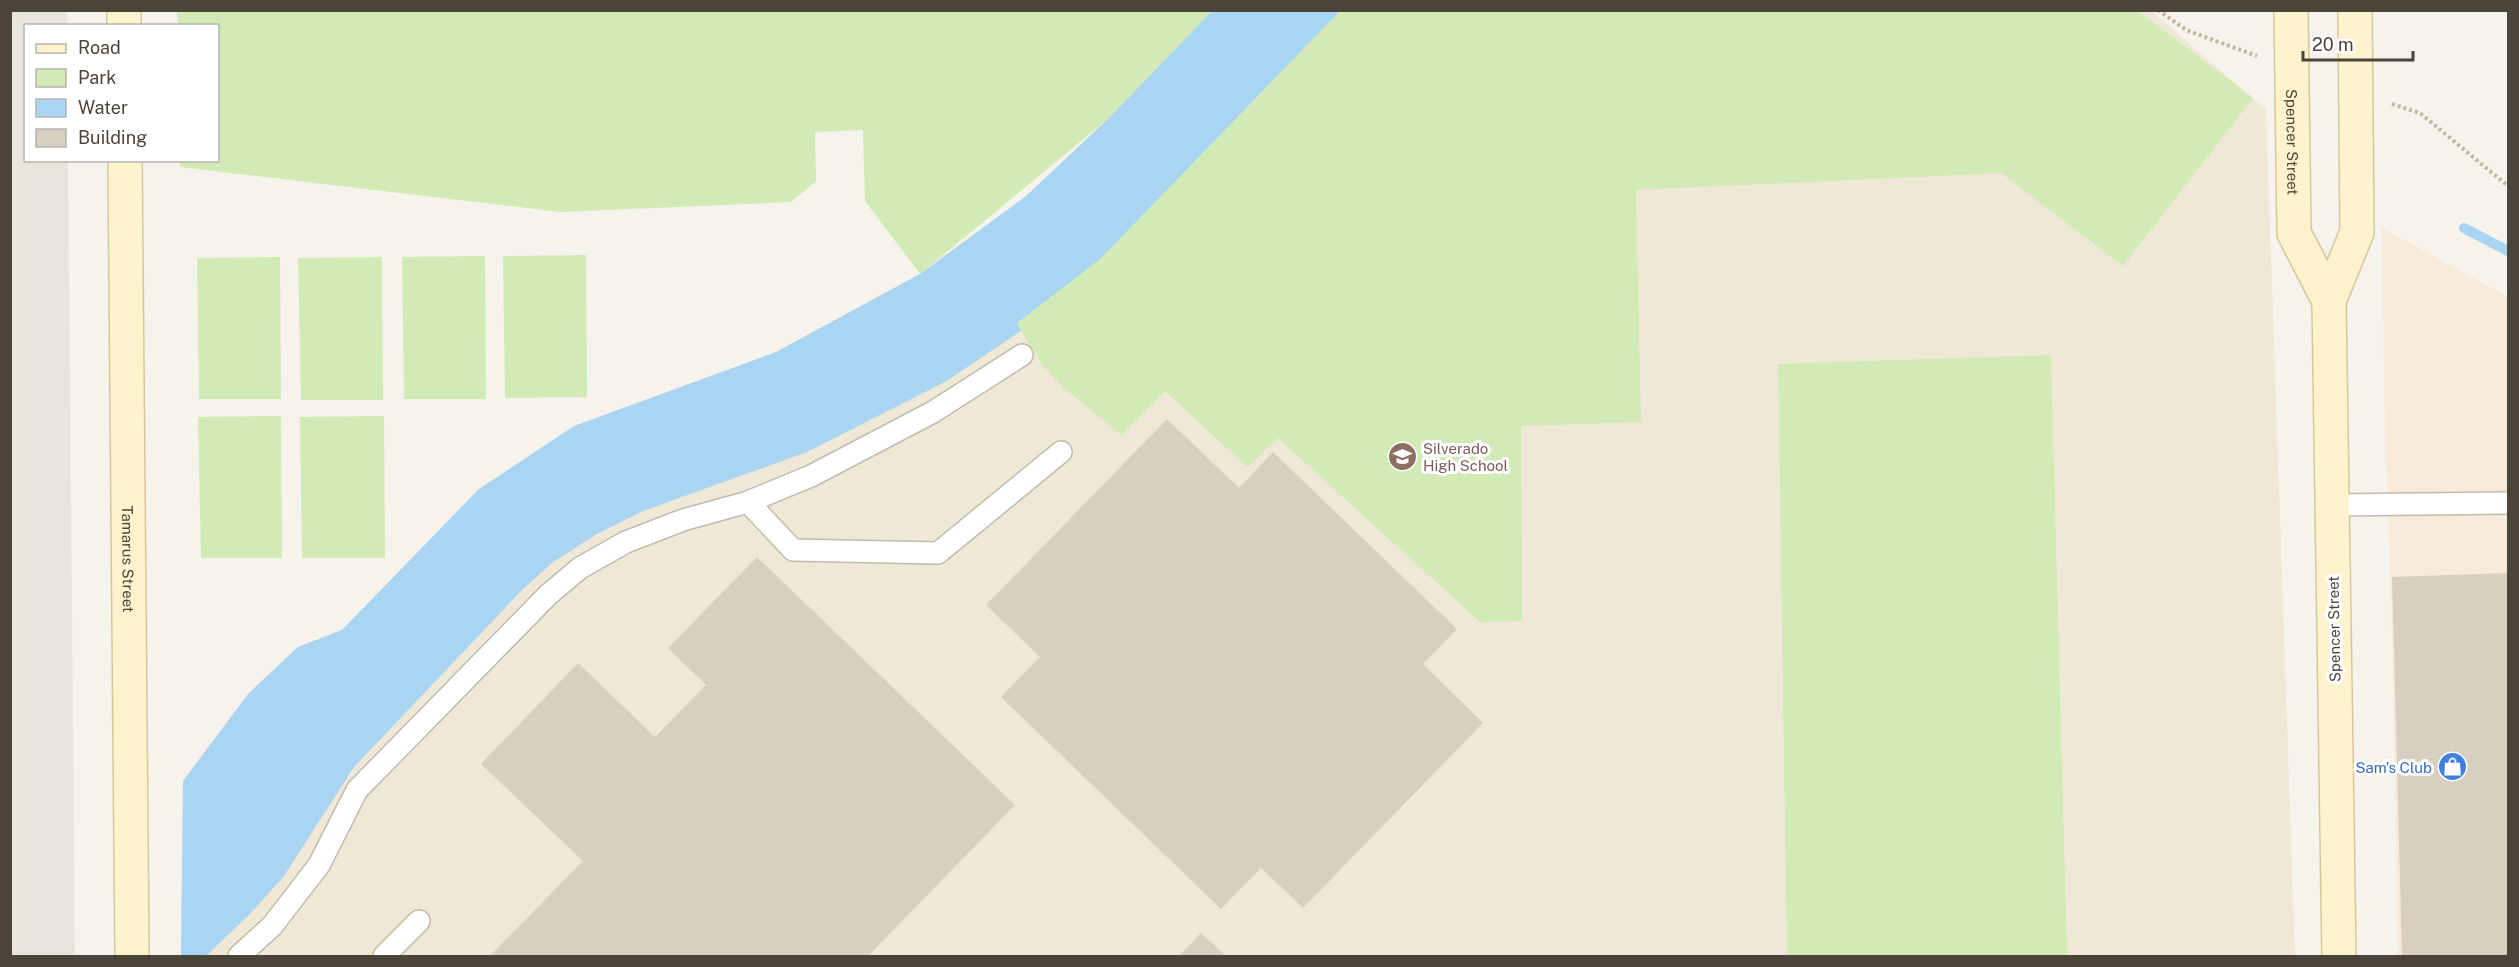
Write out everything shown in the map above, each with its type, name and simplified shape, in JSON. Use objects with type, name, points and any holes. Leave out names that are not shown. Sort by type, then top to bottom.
[{"type":"main road","name":"Spencer Street","points":[[2291,10],[2294,233],[2329,301]]},
{"type":"main road","name":"Spencer Street","points":[[2339,957],[2329,301],[2357,232],[2355,10]]},
{"type":"main road","name":"Tamarus Street","points":[[125,162],[132,957]]},
{"type":"lane","points":[[239,957],[272,926],[319,865],[357,790],[548,595],[580,568],[626,542],[683,520],[748,502],[810,476],[933,412],[1022,355]]},
{"type":"lane","points":[[748,502],[793,550],[938,553],[1060,453]]},
{"type":"lane","points":[[2332,505],[2508,503]]},
{"type":"lane","points":[[384,957],[419,921]]},
{"type":"path","points":[[2158,10],[2186,30],[2261,58]]},
{"type":"path","points":[[2385,102],[2420,113],[2508,186]]},
{"type":"shaded area","points":[[10,11],[67,11],[67,24],[24,24],[24,162],[68,162],[75,956],[11,956]]},
{"type":"shaded area","name":"Silverado High School","points":[[1212,11],[2152,11],[2266,110],[2295,956],[181,956],[183,781],[248,694],[298,647],[342,630],[479,489],[574,426],[776,352],[920,274],[1026,196],[1108,119]]},
{"type":"shaded area","points":[[2382,228],[2508,297],[2508,956],[2398,956]]},
{"type":"green space","points":[[177,11],[1212,11],[1108,119],[920,274],[865,201],[863,130],[815,132],[816,181],[791,202],[560,212],[180,167],[180,162],[219,162],[219,24],[178,24]]},
{"type":"green space","points":[[1340,11],[2138,11],[2253,98],[2123,266],[2001,173],[1636,190],[1641,422],[1521,426],[1522,621],[1480,622],[1278,438],[1247,467],[1165,391],[1121,435],[1064,388],[1044,367],[1016,323],[1100,258]]},
{"type":"green space","points":[[586,255],[587,397],[505,398],[503,256]]},
{"type":"green space","points":[[485,256],[486,399],[404,399],[402,257]]},
{"type":"green space","points":[[280,257],[281,399],[199,399],[197,258]]},
{"type":"green space","points":[[382,257],[383,400],[301,400],[298,258]]},
{"type":"green space","points":[[2051,355],[2067,955],[1787,956],[1778,364]]},
{"type":"green space","points":[[281,416],[282,558],[201,558],[198,417]]},
{"type":"green space","points":[[384,416],[385,558],[302,558],[300,417]]},
{"type":"water","points":[[1212,11],[1340,11],[1100,259],[1017,323],[1021,331],[945,382],[807,452],[643,511],[595,535],[552,563],[522,590],[354,767],[284,876],[249,915],[206,956],[181,956],[183,781],[248,694],[298,647],[342,630],[479,489],[574,426],[776,352],[920,274],[1026,196],[1108,119]]},
{"type":"building","points":[[1167,419],[1239,488],[1273,452],[1457,629],[1423,664],[1483,723],[1303,908],[1261,868],[1221,909],[1001,697],[1040,657],[986,605]]},
{"type":"building","points":[[757,557],[1015,805],[868,956],[490,956],[583,861],[481,764],[578,663],[655,737],[706,685],[668,648]]},
{"type":"building","name":"Sam's Club","points":[[2508,573],[2508,956],[2402,956],[2392,577]]},
{"type":"building","points":[[1201,933],[1226,956],[1179,956]]},
{"type":"waterway","points":[[2464,228],[2508,251]]},
{"type":"place","name":"Silverado High School","points":[[1402,457]]},
{"type":"place","name":"Sam's Club","points":[[2453,767]]}]
